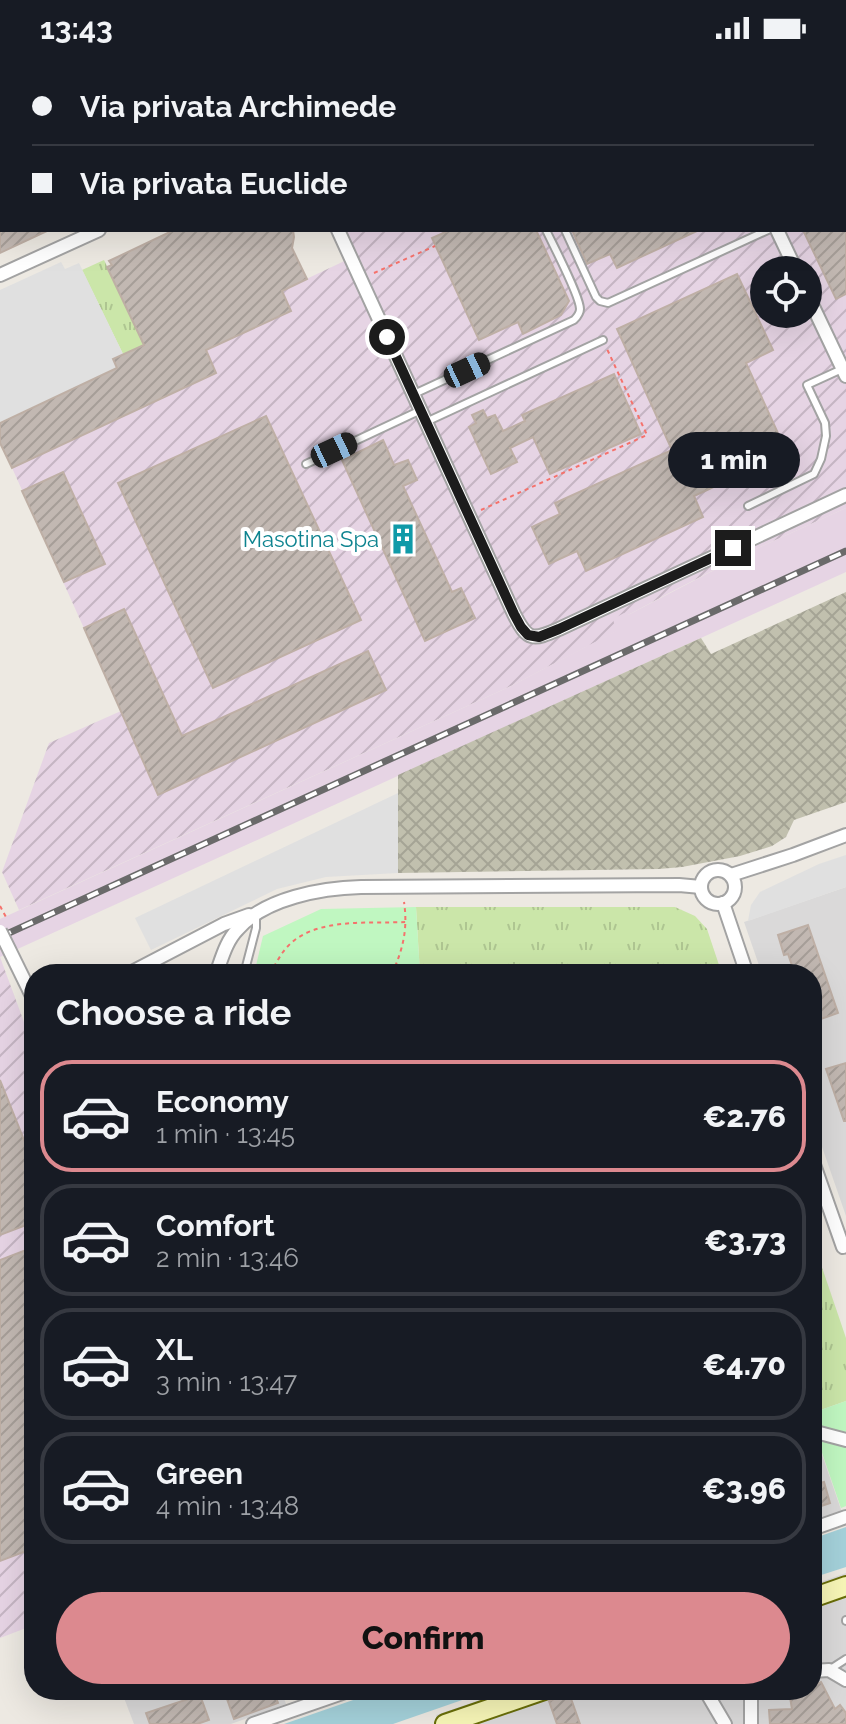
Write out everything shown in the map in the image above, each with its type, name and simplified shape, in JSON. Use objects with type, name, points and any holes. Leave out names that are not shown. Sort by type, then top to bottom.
[{"type":"main road","points":[[822,1594],[846,1586]]},
{"type":"main road","points":[[445,1724],[515,1700]]},
{"type":"street","points":[[0,275],[95,232]]},
{"type":"street","points":[[339,232],[521,627],[528,635],[539,637],[559,629],[846,495]]},
{"type":"street","points":[[778,232],[789,256]]},
{"type":"street","points":[[822,326],[844,372]]},
{"type":"street","points":[[731,875],[846,835]]},
{"type":"street","points":[[720,870],[731,875],[736,888],[729,900],[713,903],[708,900],[701,887],[709,872],[720,870]]},
{"type":"street","points":[[147,964],[224,924],[310,892],[337,887],[701,887]]},
{"type":"street","points":[[723,903],[744,964]]},
{"type":"street","points":[[220,964],[238,928],[256,914]]},
{"type":"street","points":[[0,931],[24,980]]},
{"type":"street","points":[[822,1185],[845,1246]]},
{"type":"street","points":[[822,1434],[846,1440]]},
{"type":"street","points":[[822,1525],[846,1517]]},
{"type":"street","points":[[822,1670],[829,1670],[846,1680]]},
{"type":"street","points":[[253,1724],[322,1700]]},
{"type":"street","points":[[711,1700],[725,1724]]},
{"type":"street","points":[[751,1700],[751,1724]]},
{"type":"lane","points":[[414,394],[574,320],[579,314],[573,288],[547,232]]},
{"type":"lane","points":[[566,232],[596,297],[608,303],[764,232]]},
{"type":"lane","points":[[306,464],[603,340]]},
{"type":"lane","points":[[748,506],[814,474],[824,447],[825,423],[807,385],[844,372]]},
{"type":"lane","points":[[247,964],[256,928],[256,914]]},
{"type":"lane","points":[[829,1670],[846,1659]]},
{"type":"path","points":[[361,279],[435,246]]},
{"type":"path","points":[[469,516],[647,435],[603,340]]},
{"type":"path","points":[[396,964],[402,951],[406,922],[404,899]]},
{"type":"path","points":[[276,964],[284,950],[309,931],[342,925],[406,922]]},
{"type":"shaded area","points":[[345,232],[846,232],[846,508],[673,591],[628,615],[617,631],[511,686],[19,910],[2,872],[49,743],[121,711],[0,441],[0,424],[355,256]]},
{"type":"shaded area","points":[[61,262],[65,269],[79,263],[123,354],[113,359],[117,368],[0,422],[0,290]]},
{"type":"shaded area","points":[[846,508],[846,572],[0,957],[0,919],[511,686],[616,631],[613,619],[624,613],[628,615],[745,554]]},
{"type":"shaded area","points":[[846,592],[846,802],[794,820],[786,837],[772,846],[740,856],[682,867],[398,873],[398,775],[701,638],[711,654]]},
{"type":"shaded area","points":[[398,793],[398,873],[326,877],[277,889],[151,950],[135,918]]},
{"type":"shaded area","points":[[846,855],[846,887],[748,921],[751,905],[760,892],[819,864]]},
{"type":"shaded area","points":[[846,887],[846,1216],[822,1147],[822,964],[759,964],[744,922]]},
{"type":"shaded area","points":[[0,957],[24,1022],[24,1629],[0,1638]]},
{"type":"shaded area","points":[[822,1455],[846,1524],[822,1532]]},
{"type":"shaded area","points":[[846,1573],[846,1724],[439,1724],[436,1715],[480,1700],[822,1700],[822,1581]]},
{"type":"shaded area","points":[[125,1700],[285,1700],[286,1704],[231,1724],[134,1724]]},
{"type":"green space","points":[[104,260],[144,345],[123,354],[82,270]]},
{"type":"green space","points":[[416,907],[675,907],[695,916],[707,929],[719,964],[419,964]]},
{"type":"green space","points":[[416,907],[419,964],[256,964],[263,936],[321,909]]},
{"type":"green space","points":[[822,1267],[846,1338],[846,1401],[822,1409]]},
{"type":"green space","points":[[846,1401],[846,1506],[841,1508],[822,1453],[822,1409]]},
{"type":"water","points":[[846,1527],[846,1567],[822,1575],[822,1535]]},
{"type":"water","points":[[353,1700],[462,1700],[393,1724],[284,1724]]},
{"type":"building","points":[[0,232],[45,232],[0,253]]},
{"type":"building","points":[[170,232],[293,232],[292,248],[307,279],[282,291],[291,311],[206,350],[216,373],[12,468],[0,443],[0,423],[117,368],[113,359],[144,345],[107,267],[112,265],[109,261]]},
{"type":"building","points":[[446,232],[537,232],[569,301],[561,315],[523,334],[518,322],[479,340],[432,238]]},
{"type":"building","points":[[573,232],[695,232],[617,268],[610,254],[587,264]]},
{"type":"building","points":[[804,232],[846,232],[846,294],[836,299],[822,270],[822,256],[815,256]]},
{"type":"building","points":[[737,274],[750,301],[750,328],[763,328],[773,350],[746,363],[787,453],[694,496],[703,517],[586,571],[577,551],[549,564],[532,527],[560,514],[555,503],[672,450],[617,329]]},
{"type":"building","points":[[614,374],[641,434],[550,474],[533,437],[510,448],[517,462],[491,474],[469,427],[476,423],[472,415],[483,410],[487,418],[495,415],[503,431],[525,421],[522,415]]},
{"type":"building","points":[[266,416],[361,620],[213,688],[118,483]]},
{"type":"building","name":"Masotina Spa","points":[[383,440],[394,465],[408,460],[417,480],[403,486],[452,592],[461,588],[475,618],[425,641],[342,460]]},
{"type":"building","points":[[63,472],[105,564],[64,582],[22,491]]},
{"type":"building","points":[[124,609],[182,736],[368,651],[386,690],[158,795],[84,628]]},
{"type":"building","points":[[808,925],[821,964],[792,964],[788,954],[784,955],[778,935]]},
{"type":"building","points":[[822,966],[838,1013],[822,1019]]},
{"type":"building","points":[[846,1063],[846,1121],[844,1121],[826,1069]]},
{"type":"building","points":[[0,1080],[24,1140],[24,1226],[0,1235]]},
{"type":"building","points":[[24,1251],[24,1552],[0,1561],[0,1260]]},
{"type":"building","points":[[822,1482],[830,1503],[822,1506]]},
{"type":"building","points":[[822,1684],[835,1709],[840,1705],[846,1713],[846,1724],[770,1724],[769,1710],[792,1709],[790,1700],[822,1700]]},
{"type":"building","points":[[185,1700],[202,1700],[209,1720],[197,1724],[150,1724],[146,1713]]},
{"type":"building","points":[[227,1700],[277,1700],[278,1703],[234,1719]]},
{"type":"building","points":[[571,1700],[580,1724],[557,1724],[549,1701]]},
{"type":"railway","points":[[0,937],[846,551]]},
{"type":"place","name":"Masotina Spa","points":[[403,539]]},
{"type":"route","points":[[387,337],[514,614],[528,635],[539,637],[559,629],[733,548]]}]
